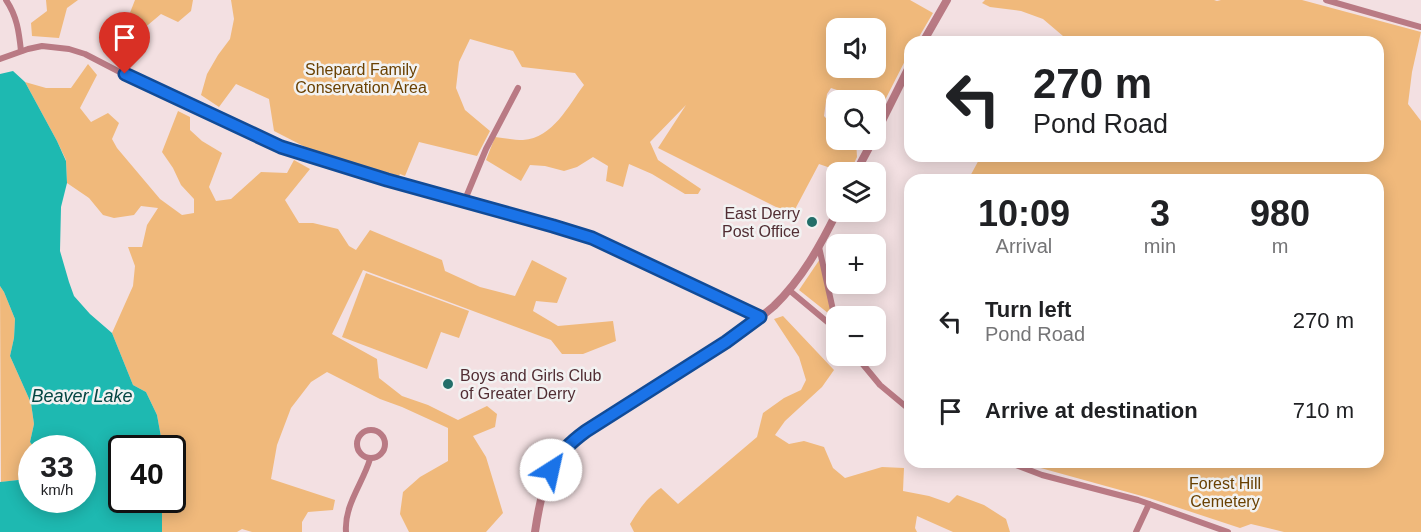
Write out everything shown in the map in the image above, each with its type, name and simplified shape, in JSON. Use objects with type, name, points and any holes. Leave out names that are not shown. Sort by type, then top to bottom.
[{"type":"street","points":[[6,0],[16,18],[21,51]]},
{"type":"street","points":[[926,36],[947,0]]},
{"type":"street","points":[[1326,0],[1421,27]]},
{"type":"street","points":[[0,59],[42,46],[85,54],[141,83],[281,147],[592,238],[760,317]]},
{"type":"street","points":[[886,113],[904,77]]},
{"type":"street","points":[[464,202],[486,149],[518,88]]},
{"type":"street","points":[[535,532],[548,478],[559,458],[574,440],[726,342],[760,317],[789,290],[805,270],[832,222]]},
{"type":"street","points":[[819,247],[832,306]]},
{"type":"street","points":[[789,290],[826,320]]},
{"type":"street","points":[[864,366],[880,385],[904,405]]},
{"type":"street","points":[[379,431],[386,440],[386,446],[381,455],[370,459],[361,454],[357,444],[359,436],[363,432],[379,431]]},
{"type":"street","points":[[346,532],[345,523],[349,509],[370,459]]},
{"type":"street","points":[[1024,468],[1149,504],[1228,532]]},
{"type":"street","points":[[1136,532],[1149,504]]},
{"type":"green space","points":[[46,0],[78,0],[67,8],[59,38],[32,36],[31,23],[47,11]]},
{"type":"green space","points":[[135,0],[193,0],[191,11],[178,22],[161,14],[130,40],[124,28]]},
{"type":"green space","name":"Shepard Family Conservation Area","points":[[231,0],[910,0],[933,13],[920,36],[904,36],[904,63],[886,98],[886,90],[831,88],[826,90],[824,116],[826,118],[826,150],[857,150],[857,157],[855,162],[826,162],[826,166],[819,164],[792,215],[658,148],[686,105],[650,142],[658,160],[701,189],[698,194],[685,194],[652,174],[629,164],[623,187],[606,181],[608,166],[593,157],[577,167],[564,171],[530,165],[521,181],[486,160],[495,137],[523,140],[543,134],[559,120],[584,85],[575,73],[522,67],[513,51],[470,39],[459,62],[456,88],[465,110],[490,131],[477,156],[419,142],[405,176],[315,152],[274,131],[269,99],[236,84],[219,107],[201,95],[207,74],[230,39],[234,19]]},
{"type":"green space","name":"Forest Hill Cemetery","points":[[985,0],[1302,0],[1421,32],[1408,104],[1421,121],[1421,532],[1284,532],[1251,524],[1240,528],[1149,498],[1041,468],[1384,468],[1384,174],[971,174],[978,162],[1384,162],[1384,36],[1063,36],[1043,19],[1021,11],[990,7],[982,3]]},
{"type":"green space","points":[[88,64],[97,75],[80,108],[91,122],[108,113],[119,123],[112,139],[117,148],[160,199],[182,215],[194,213],[194,199],[181,185],[162,152],[178,111],[190,117],[190,130],[202,141],[222,153],[209,187],[216,201],[231,199],[261,172],[287,173],[294,160],[310,169],[285,200],[299,223],[313,223],[338,229],[349,246],[356,250],[370,230],[442,260],[445,271],[480,287],[515,296],[532,260],[567,278],[557,303],[536,301],[533,311],[558,326],[613,321],[616,341],[583,354],[562,354],[551,340],[363,270],[332,334],[377,359],[379,378],[402,396],[428,405],[458,420],[487,406],[497,414],[495,427],[473,436],[486,457],[503,513],[486,532],[409,532],[400,514],[403,492],[420,477],[448,461],[448,428],[380,399],[327,372],[311,382],[291,408],[277,445],[271,479],[335,500],[333,510],[308,512],[302,522],[302,532],[252,532],[242,529],[237,532],[162,532],[162,513],[186,513],[186,435],[161,435],[157,415],[146,392],[133,385],[112,333],[133,286],[135,266],[128,247],[142,247],[147,225],[158,208],[141,206],[134,215],[114,218],[103,215],[89,198],[67,183],[66,160],[25,82],[46,88],[71,88]]},
{"type":"green space","points":[[820,259],[826,294],[831,306],[826,306],[826,311],[799,290]]},
{"type":"green space","points":[[366,273],[469,311],[459,338],[441,332],[427,369],[342,337]]},
{"type":"green space","points":[[0,286],[15,319],[10,356],[31,403],[34,424],[32,435],[18,435],[18,480],[1,482]]},
{"type":"green space","points":[[783,316],[826,362],[826,366],[830,366],[834,370],[822,387],[785,421],[775,435],[789,444],[804,441],[824,447],[833,468],[845,478],[882,467],[904,468],[903,491],[949,503],[957,495],[984,505],[1006,519],[1010,532],[953,532],[917,516],[915,528],[917,532],[634,532],[630,524],[656,491],[661,488],[678,504],[757,437],[763,413],[784,398],[801,390],[806,380],[799,357],[774,319]]},
{"type":"water","name":"Beaver Lake","points":[[13,71],[25,82],[66,161],[67,183],[61,207],[60,251],[74,296],[112,333],[133,385],[146,392],[157,415],[161,435],[108,435],[108,513],[162,513],[162,532],[0,532],[0,482],[18,480],[18,513],[96,513],[96,435],[32,435],[34,424],[31,403],[10,356],[15,319],[0,286],[0,74]]},
{"type":"place","name":"East Derry Post Office","points":[[812,222]]},
{"type":"place","name":"Boys and Girls Club of Greater Derry","points":[[448,384]]},
{"type":"route","points":[[125,74],[281,147],[387,180],[582,234],[760,317],[726,342],[586,431],[563,452],[551,470]]}]
